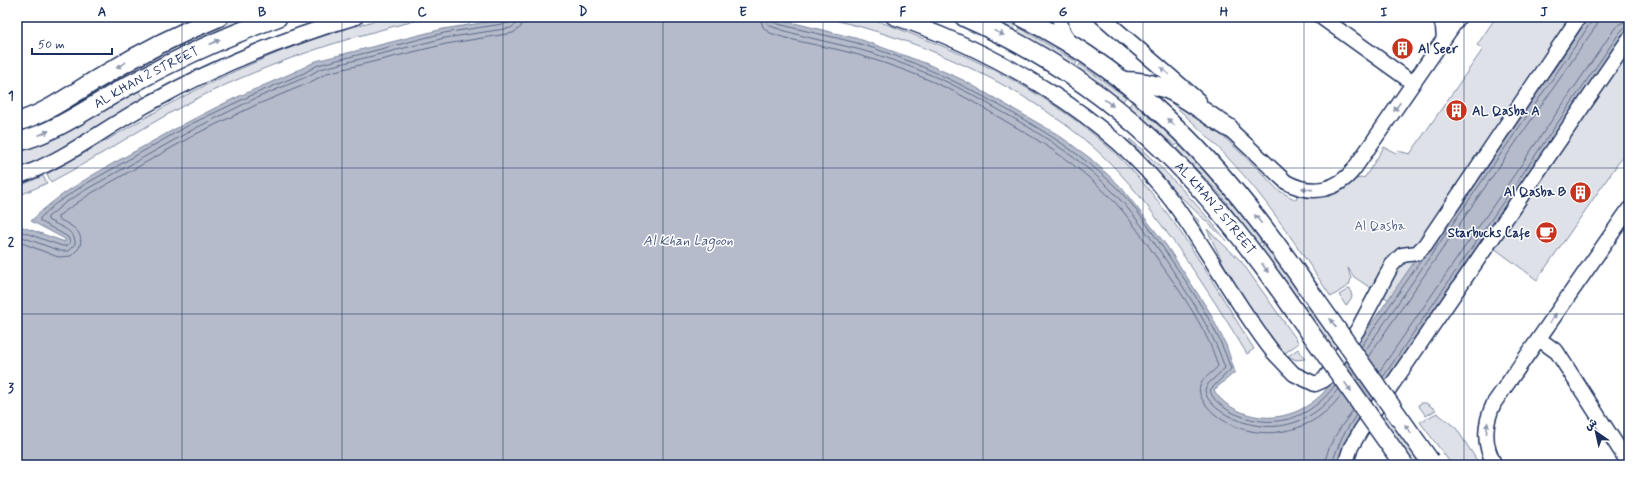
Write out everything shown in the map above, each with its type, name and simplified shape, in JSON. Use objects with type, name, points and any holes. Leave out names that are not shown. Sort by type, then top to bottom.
[{"type":"main road","name":"AL KHAN 2 STREET","points":[[17,122],[59,103],[98,78],[143,53],[219,17]]},
{"type":"main road","name":"AL KHAN 2 STREET","points":[[17,142],[58,126],[131,84],[194,52],[278,17]]},
{"type":"main road","name":"AL KHAN 2 STREET","points":[[964,17],[1008,37],[1060,68],[1139,127],[1164,150],[1220,210],[1249,247],[1404,465]]},
{"type":"main road","name":"AL KHAN 2 STREET","points":[[1022,17],[1070,44],[1122,81],[1176,126],[1220,172],[1259,221],[1432,463]]},
{"type":"main road","points":[[1122,81],[1153,84],[1172,91],[1229,128]]},
{"type":"street","points":[[17,177],[70,152],[151,102],[196,78],[286,40],[356,17]]},
{"type":"street","points":[[893,17],[952,39],[1005,66],[1065,103],[1119,145],[1155,181],[1172,201],[1273,352],[1294,374],[1315,384],[1324,380],[1358,329],[1376,292],[1395,262],[1406,254],[1417,253],[1425,245],[1579,17]]},
{"type":"street","points":[[1059,17],[1062,29],[1070,44]]},
{"type":"street","points":[[1102,17],[1229,128],[1286,182],[1300,188],[1315,190],[1337,184],[1349,175],[1459,17]]},
{"type":"street","points":[[1321,17],[1413,83]]},
{"type":"street","points":[[1440,17],[1444,39]]},
{"type":"street","points":[[1345,465],[1360,430],[1629,39]]},
{"type":"street","points":[[1495,465],[1488,448],[1486,436],[1489,413],[1501,392],[1624,219],[1629,209]]},
{"type":"street","points":[[1539,339],[1557,352],[1629,464]]},
{"type":"green space","points":[[850,16],[867,18],[887,24],[942,46],[999,72],[1053,105],[1079,123],[1103,142],[1125,163],[1161,205],[1194,252],[1254,349],[1247,354],[1198,277],[1147,206],[1129,183],[1109,162],[1080,136],[1048,112],[975,70],[897,38],[858,26],[820,17]]},
{"type":"green space","points":[[236,17],[247,18],[187,44],[184,40]]},
{"type":"green space","points":[[390,17],[431,17],[342,41],[254,72],[198,98],[51,182],[47,174],[157,111],[241,68],[300,44]]},
{"type":"green space","points":[[905,17],[918,18],[937,24],[979,43],[1022,66],[1083,107],[1122,136],[1117,141],[1089,117]]},
{"type":"green space","points":[[988,17],[999,17],[1016,26],[1013,30]]},
{"type":"green space","name":"Al Qasba","points":[[1496,17],[1584,17],[1389,300],[1354,277],[1348,268],[1351,279],[1349,285],[1331,297],[1285,229],[1256,190],[1236,166],[1169,101],[1170,97],[1225,138],[1278,190],[1296,200],[1297,195],[1344,188],[1356,179],[1365,177],[1384,147],[1396,153],[1398,151],[1410,154],[1483,49],[1477,45]]},
{"type":"green space","points":[[1020,28],[1077,62],[1075,66],[1018,32]]},
{"type":"green space","points":[[1629,34],[1629,149],[1537,280],[1486,242]]},
{"type":"green space","points":[[181,41],[184,46],[124,78],[121,73]]},
{"type":"green space","points":[[1080,64],[1126,97],[1123,101],[1077,68]]},
{"type":"green space","points":[[119,74],[122,79],[65,114],[62,109]]},
{"type":"green space","points":[[139,91],[146,100],[70,146],[17,172],[17,152],[33,147],[64,133]]},
{"type":"green space","points":[[1132,102],[1179,143],[1175,146],[1129,106]]},
{"type":"green space","points":[[59,111],[62,115],[17,136],[17,130]]},
{"type":"green space","points":[[1130,139],[1181,188],[1227,241],[1165,182],[1148,160],[1129,140]]},
{"type":"green space","points":[[1181,145],[1224,192],[1263,241],[1258,245],[1220,194],[1177,149]]},
{"type":"green space","points":[[43,176],[47,183],[18,196],[17,187]]},
{"type":"green space","points":[[1180,203],[1198,220],[1209,245]]},
{"type":"green space","points":[[1207,229],[1241,261],[1299,343],[1285,353],[1272,340],[1240,295]]},
{"type":"green space","points":[[1265,244],[1300,294],[1295,297],[1260,247]]},
{"type":"green space","points":[[1350,288],[1352,297],[1346,306],[1339,295]]},
{"type":"green space","points":[[1308,305],[1338,348],[1337,355],[1303,308]]},
{"type":"green space","points":[[1298,349],[1305,359],[1296,360],[1288,356]]},
{"type":"green space","points":[[1421,403],[1426,403],[1436,410],[1426,416],[1418,405]]},
{"type":"green space","points":[[1437,413],[1456,428],[1480,465],[1452,465],[1420,422]]},
{"type":"green space","points":[[1386,415],[1418,459],[1414,462],[1382,418]]},
{"type":"water","name":"Al Khan Lagoon","points":[[519,17],[770,17],[859,39],[925,63],[963,80],[1057,134],[1090,158],[1121,187],[1166,245],[1209,311],[1226,345],[1235,372],[1214,390],[1216,394],[1224,402],[1237,410],[1249,415],[1260,417],[1284,416],[1295,412],[1305,407],[1324,392],[1584,17],[1629,17],[1629,34],[1340,465],[17,465],[17,225],[65,242],[65,239],[31,221],[63,194],[86,179],[173,130],[236,98],[316,61],[443,29]]},
{"type":"place","name":"Al Seer","points":[[1402,49]]},
{"type":"place","name":"AL Qasba A","points":[[1456,111]]},
{"type":"place","name":"Al Qasba B","points":[[1581,192]]},
{"type":"place","name":"Starbucks Cafe","points":[[1546,233]]}]
